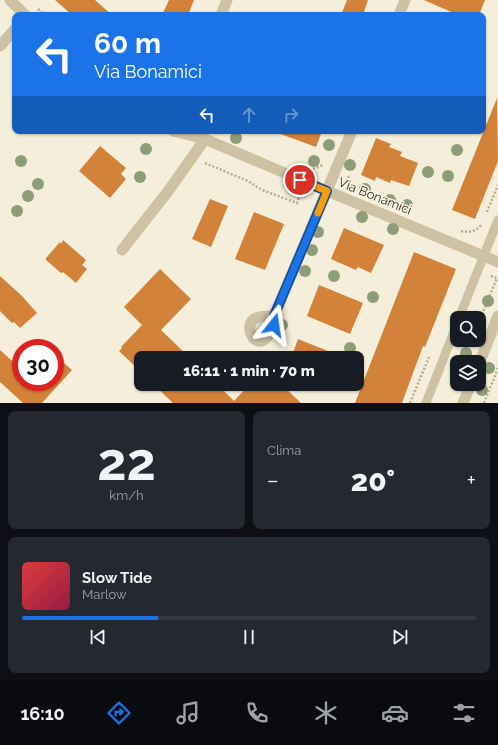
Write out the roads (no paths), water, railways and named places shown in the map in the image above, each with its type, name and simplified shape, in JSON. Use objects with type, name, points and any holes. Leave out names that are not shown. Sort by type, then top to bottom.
[{"type":"street","points":[[10,0],[22,12]]},
{"type":"street","points":[[222,12],[227,0]]},
{"type":"street","points":[[400,12],[405,0]]},
{"type":"street","points":[[0,46],[12,32]]},
{"type":"street","name":"Via Bonamici","points":[[185,134],[205,139],[498,262]]},
{"type":"street","points":[[274,316],[351,134]]},
{"type":"street","points":[[122,250],[169,190],[205,139]]},
{"type":"street","points":[[483,355],[498,316]]},
{"type":"street","points":[[463,403],[468,391]]},
{"type":"lane","points":[[462,311],[498,220]]},
{"type":"lane","points":[[426,403],[450,342]]}]
